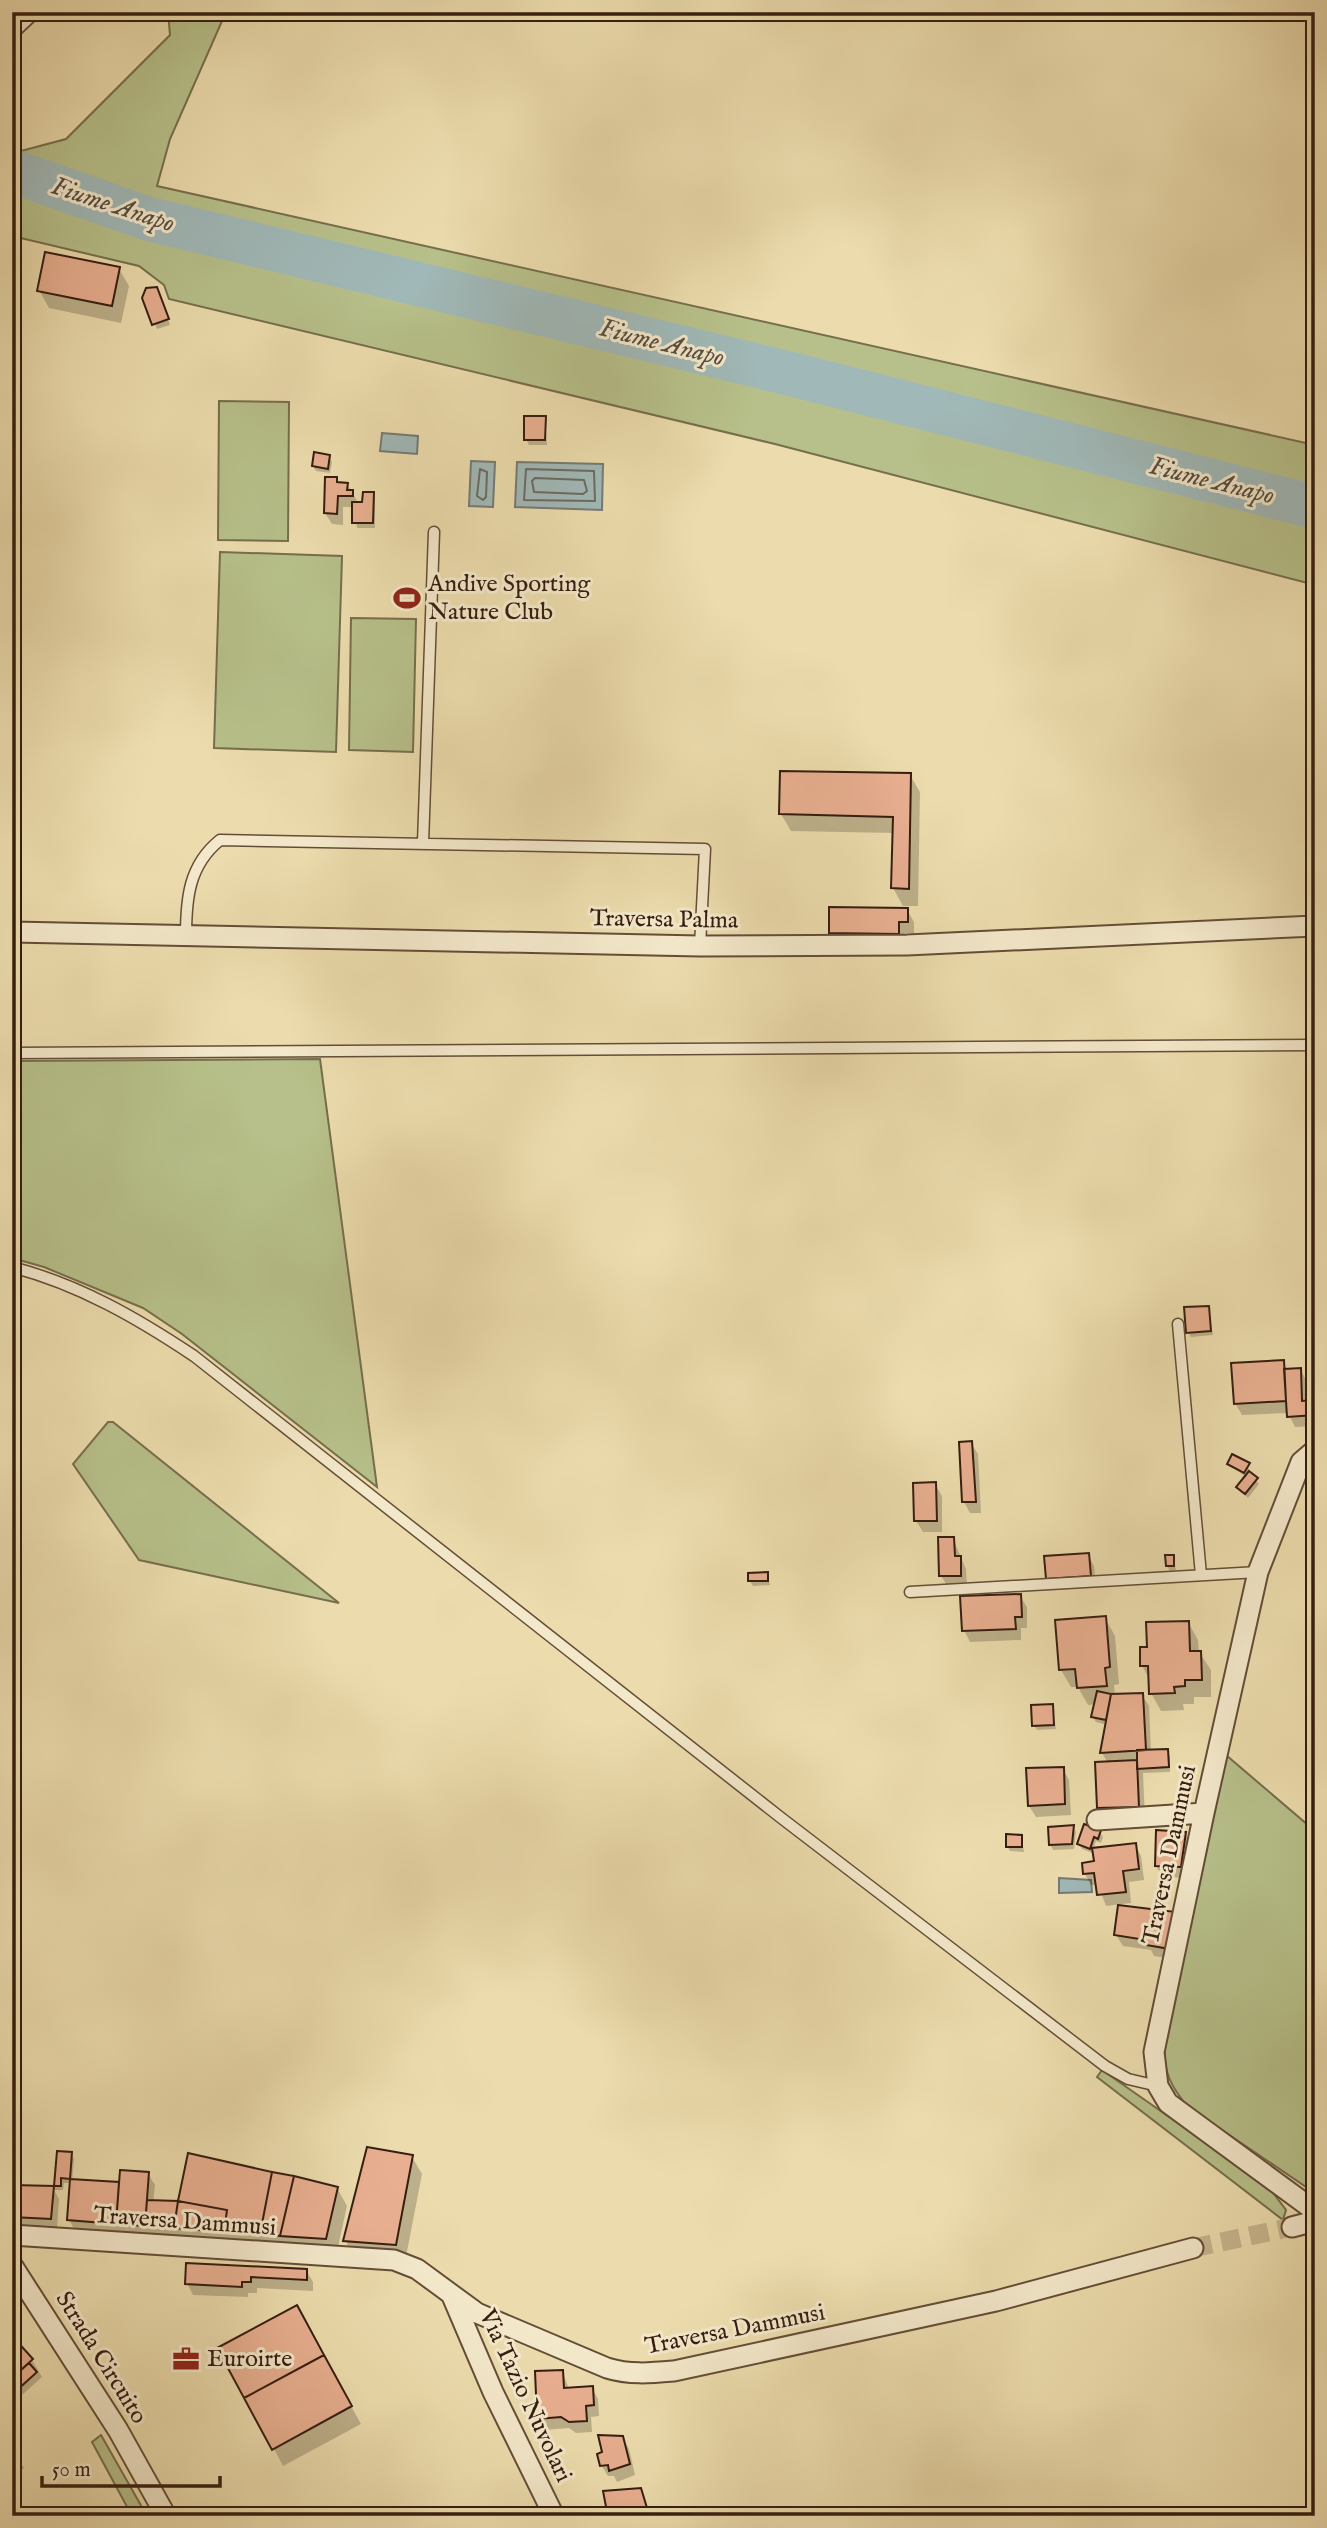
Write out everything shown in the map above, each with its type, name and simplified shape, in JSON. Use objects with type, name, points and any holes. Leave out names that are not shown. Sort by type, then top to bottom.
[{"type":"street","points":[[12,28],[29,12]]},
{"type":"street","name":"Traversa Palma","points":[[12,932],[700,946],[907,945],[1315,926]]},
{"type":"street","name":"Traversa Dammusi","points":[[1158,2086],[1154,2052],[1203,1813],[1258,1572],[1301,1462],[1315,1450]]},
{"type":"street","points":[[1097,1820],[1203,1813]]},
{"type":"street","points":[[1158,2086],[1168,2104],[1315,2211]]},
{"type":"street","points":[[1292,2227],[1315,2221]]},
{"type":"street","name":"Traversa Dammusi","points":[[12,2235],[394,2260],[417,2269],[477,2313],[621,2373],[647,2374],[674,2371],[996,2301],[1193,2248]]},
{"type":"street","name":"Strada Circuito","points":[[12,2265],[118,2430],[166,2516]]},
{"type":"street","name":"Via Tazio Nuvolari","points":[[452,2296],[493,2392],[554,2516]]},
{"type":"lane","points":[[423,843],[435,532]]},
{"type":"lane","points":[[186,936],[186,900],[193,873],[206,851],[220,840],[423,843],[705,849],[700,946]]},
{"type":"lane","points":[[12,1053],[1315,1045]]},
{"type":"lane","points":[[12,1267],[96,1296],[147,1324],[194,1356],[780,1817],[1105,2066],[1128,2079],[1158,2086]]},
{"type":"lane","points":[[1178,1324],[1201,1575]]},
{"type":"lane","points":[[911,1592],[1258,1572]]},
{"type":"green space","points":[[168,12],[226,12],[170,139],[157,186],[1315,445],[1315,585],[775,444],[169,299],[164,285],[139,266],[12,236],[12,149],[21,151],[66,139],[170,35]]},
{"type":"green space","points":[[219,401],[289,402],[288,541],[218,540]]},
{"type":"green space","points":[[220,552],[342,556],[336,752],[214,748]]},
{"type":"green space","points":[[351,618],[416,619],[413,752],[349,750]]},
{"type":"green space","points":[[320,1059],[377,1487],[182,1334],[143,1308],[44,1267],[12,1258],[12,1061]]},
{"type":"green space","points":[[108,1422],[113,1422],[339,1603],[139,1560],[73,1464]]},
{"type":"green space","points":[[1226,1755],[1315,1831],[1315,2193],[1188,2107],[1177,2093],[1167,2071],[1165,2045]]},
{"type":"green space","points":[[1102,2070],[1268,2186],[1286,2210],[1283,2220],[1097,2077]]},
{"type":"green space","points":[[101,2435],[147,2516],[132,2516],[92,2442]]},
{"type":"water","points":[[382,433],[418,436],[417,454],[380,451]]},
{"type":"water","points":[[471,461],[495,462],[493,507],[469,506]]},
{"type":"water","points":[[517,462],[603,464],[602,510],[515,507]]},
{"type":"water","points":[[1059,1878],[1091,1880],[1092,1892],[1059,1893]]},
{"type":"building","points":[[45,252],[120,267],[112,306],[37,291]]},
{"type":"building","points":[[157,287],[169,319],[152,325],[142,298],[146,288]]},
{"type":"building","points":[[524,416],[546,416],[545,440],[524,440]]},
{"type":"building","points":[[314,452],[330,455],[328,469],[312,466]]},
{"type":"building","points":[[325,477],[337,477],[337,482],[348,483],[347,490],[353,490],[353,496],[338,496],[337,514],[324,513]]},
{"type":"building","points":[[363,492],[374,492],[373,523],[352,523],[352,502],[362,502]]},
{"type":"building","points":[[780,771],[911,773],[909,889],[891,888],[893,817],[779,814]]},
{"type":"building","points":[[829,907],[908,908],[908,922],[899,922],[899,934],[829,933]]},
{"type":"building","points":[[1209,1306],[1211,1331],[1186,1333],[1184,1307]]},
{"type":"building","points":[[1284,1360],[1286,1401],[1234,1404],[1231,1363]]},
{"type":"building","points":[[1301,1368],[1302,1401],[1315,1400],[1315,1415],[1287,1417],[1284,1369]]},
{"type":"building","points":[[972,1441],[976,1502],[962,1502],[959,1442]]},
{"type":"building","points":[[1232,1454],[1250,1463],[1244,1473],[1227,1464]]},
{"type":"building","points":[[1249,1471],[1258,1478],[1245,1494],[1236,1487]]},
{"type":"building","points":[[936,1482],[937,1521],[914,1521],[913,1483]]},
{"type":"building","points":[[938,1537],[954,1537],[955,1556],[961,1556],[961,1576],[939,1576]]},
{"type":"building","points":[[1089,1553],[1091,1576],[1046,1579],[1044,1556]]},
{"type":"building","points":[[1165,1555],[1174,1555],[1174,1566],[1166,1566]]},
{"type":"building","points":[[768,1572],[768,1581],[748,1581],[748,1573]]},
{"type":"building","points":[[1021,1594],[1022,1617],[1015,1617],[1016,1629],[962,1631],[960,1596]]},
{"type":"building","points":[[1106,1616],[1110,1667],[1105,1668],[1107,1686],[1077,1688],[1075,1669],[1059,1670],[1055,1620]]},
{"type":"building","points":[[1189,1621],[1190,1651],[1201,1651],[1202,1680],[1185,1680],[1185,1686],[1174,1687],[1175,1693],[1149,1694],[1148,1666],[1140,1666],[1140,1647],[1147,1647],[1146,1622]]},
{"type":"building","points":[[1097,1691],[1111,1694],[1106,1720],[1091,1717]]},
{"type":"building","points":[[1143,1693],[1146,1750],[1100,1753],[1111,1694]]},
{"type":"building","points":[[1053,1704],[1054,1725],[1032,1726],[1031,1705]]},
{"type":"building","points":[[1168,1749],[1169,1767],[1137,1769],[1137,1750]]},
{"type":"building","points":[[1137,1760],[1139,1807],[1097,1808],[1095,1762]]},
{"type":"building","points":[[1064,1767],[1065,1804],[1028,1806],[1026,1768]]},
{"type":"building","points":[[1084,1824],[1101,1830],[1098,1839],[1094,1837],[1090,1849],[1077,1844]]},
{"type":"building","points":[[1074,1825],[1072,1844],[1049,1845],[1048,1827]]},
{"type":"building","points":[[1156,1830],[1186,1832],[1181,1867],[1155,1866]]},
{"type":"building","points":[[1006,1834],[1022,1835],[1022,1847],[1006,1847]]},
{"type":"building","points":[[1136,1843],[1139,1869],[1123,1871],[1126,1892],[1097,1895],[1094,1873],[1083,1874],[1082,1863],[1094,1861],[1092,1848]]},
{"type":"building","points":[[1118,1905],[1176,1912],[1170,1949],[1146,1945],[1146,1940],[1114,1935]]},
{"type":"building","points":[[367,2147],[413,2155],[396,2245],[343,2241]]},
{"type":"building","points":[[57,2151],[72,2152],[70,2179],[61,2178],[61,2186],[54,2186]]},
{"type":"building","points":[[188,2153],[272,2172],[260,2234],[224,2232],[227,2210],[178,2201]]},
{"type":"building","points":[[120,2170],[149,2172],[145,2226],[116,2224]]},
{"type":"building","points":[[272,2172],[294,2176],[280,2236],[260,2234]]},
{"type":"building","points":[[294,2176],[338,2187],[326,2239],[280,2236]]},
{"type":"building","points":[[70,2179],[119,2182],[116,2224],[67,2220]]},
{"type":"building","points":[[12,2185],[54,2186],[51,2219],[12,2217]]},
{"type":"building","points":[[147,2200],[178,2201],[174,2228],[145,2226]]},
{"type":"building","points":[[178,2201],[227,2210],[224,2232],[174,2228]]},
{"type":"building","points":[[186,2263],[307,2269],[307,2280],[251,2277],[251,2282],[242,2282],[242,2287],[185,2284]]},
{"type":"building","points":[[297,2305],[324,2355],[244,2398],[217,2348]]},
{"type":"building","points":[[12,2338],[33,2359],[12,2378]]},
{"type":"building","points":[[324,2355],[352,2406],[272,2450],[244,2398]]},
{"type":"building","points":[[29,2363],[37,2372],[16,2391],[12,2387],[12,2378]]},
{"type":"building","points":[[563,2370],[564,2388],[593,2386],[594,2405],[586,2406],[587,2421],[569,2422],[561,2417],[537,2419],[535,2371]]},
{"type":"building","points":[[598,2435],[623,2436],[630,2464],[609,2471],[608,2465],[600,2466],[597,2454],[602,2452]]},
{"type":"building","points":[[641,2488],[647,2508],[607,2512],[603,2491]]},
{"type":"waterway","name":"Fiume Anapo","points":[[12,171],[149,219],[791,374],[1315,507]]},
{"type":"tunnel","points":[[1193,2248],[1292,2227]]},
{"type":"place","name":"Andive Sporting Nature Club","points":[[407,598]]},
{"type":"place","name":"Euroirte","points":[[186,2359]]}]
